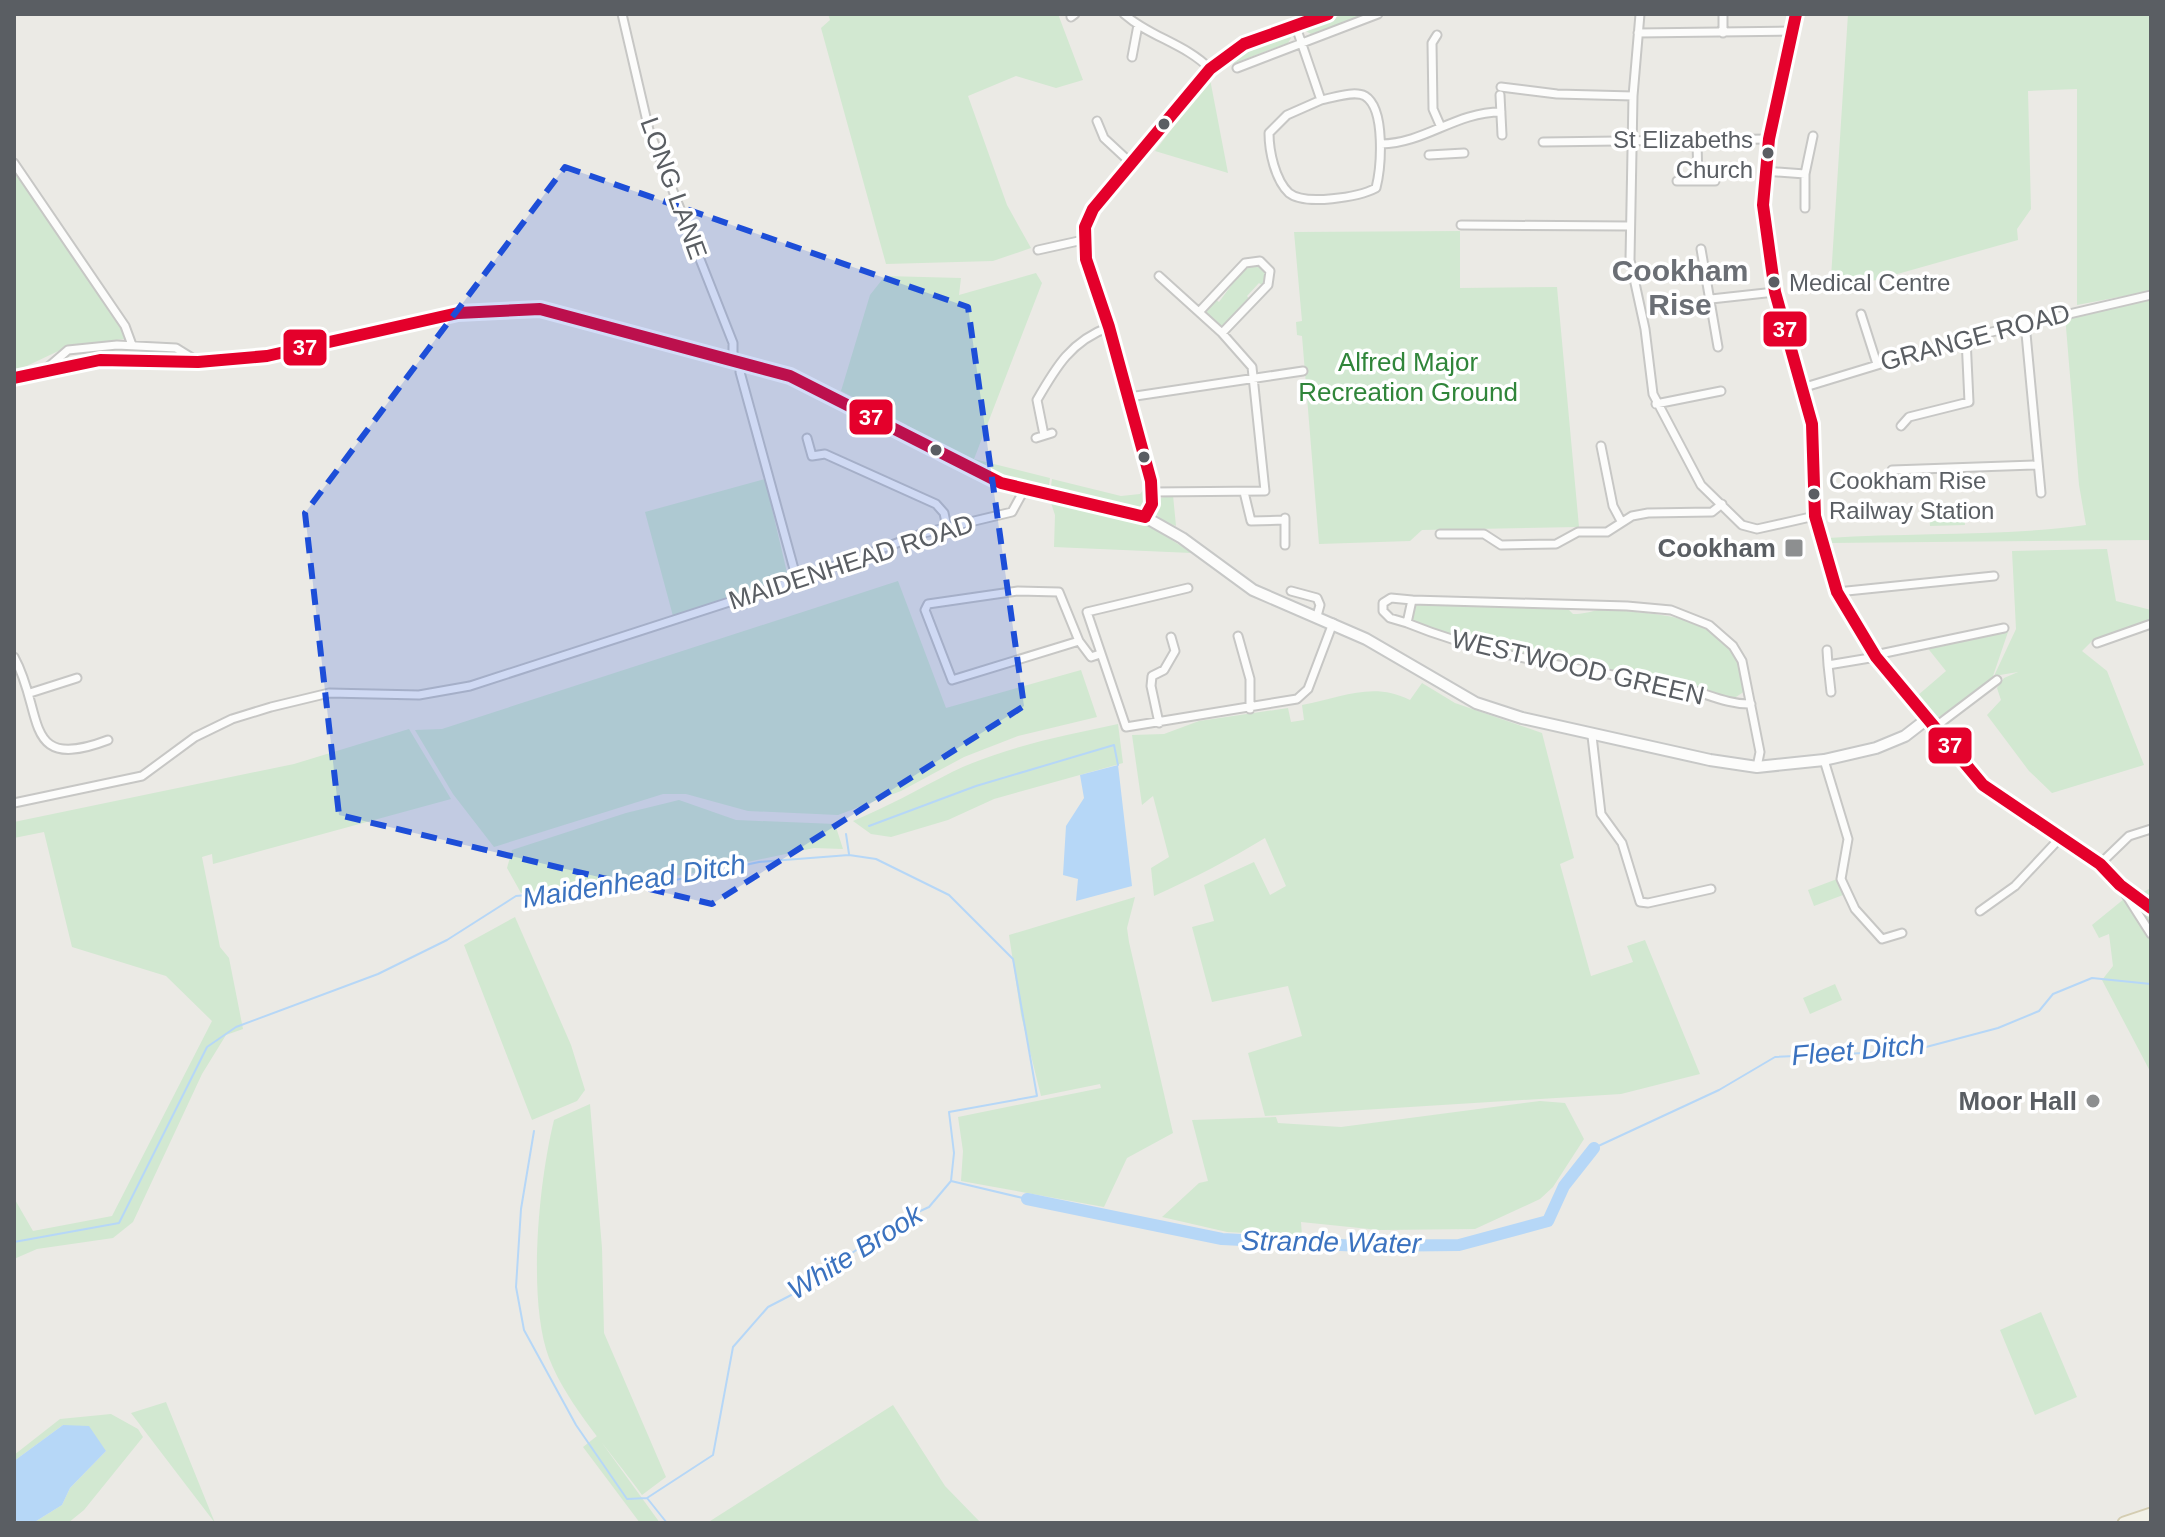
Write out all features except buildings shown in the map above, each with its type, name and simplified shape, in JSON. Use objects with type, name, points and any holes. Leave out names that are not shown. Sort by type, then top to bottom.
[{"type":"main road","points":[[1796,14],[1769,139],[1764,171],[1763,214],[1775,292],[1815,441],[1812,480],[1815,516],[1837,592],[1876,656],[1983,785],[2100,864],[2120,885],[2151,908]]},
{"type":"main road","points":[[14,378],[100,360],[198,362],[267,356],[458,313],[540,309],[737,359],[790,376],[968,468],[1024,490],[1145,517],[1182,538],[1253,590],[1333,623],[1476,703],[1592,736],[1757,767],[1824,760],[1881,746],[1931,723]]},
{"type":"main road","points":[[2124,1523],[2151,1514]]},
{"type":"street","name":"LONG LANE","points":[[622,14],[649,130],[733,343],[797,580]]},
{"type":"street","points":[[1124,14],[1138,25],[1198,56],[1210,69]]},
{"type":"street","points":[[1145,517],[1153,492],[1109,327],[1086,259],[1083,240],[1093,209],[1210,69],[1244,44],[1328,14]]},
{"type":"street","points":[[1237,68],[1378,14]]},
{"type":"street","points":[[1640,14],[1631,142],[1630,260],[1656,404],[1701,485],[1748,529],[1815,516]]},
{"type":"street","points":[[1723,14],[1723,33]]},
{"type":"street","points":[[1295,24],[1321,100]]},
{"type":"street","points":[[1132,57],[1138,25]]},
{"type":"street","points":[[1638,33],[1791,31]]},
{"type":"street","points":[[1437,35],[1432,43],[1433,109],[1440,125]]},
{"type":"street","points":[[1502,135],[1501,91],[1633,96]]},
{"type":"street","points":[[1364,95],[1373,104],[1381,144],[1381,168],[1376,188],[1351,198],[1291,195],[1269,150],[1269,133],[1287,115],[1321,100],[1364,95]]},
{"type":"street","points":[[1381,144],[1429,135],[1440,125],[1472,114],[1501,112]]},
{"type":"street","points":[[1097,121],[1104,138],[1132,164]]},
{"type":"street","points":[[1429,135],[1433,154],[1464,153]]},
{"type":"street","points":[[1805,208],[1805,174],[1813,136]]},
{"type":"street","points":[[1543,142],[1769,139]]},
{"type":"street","points":[[1697,142],[1698,180]]},
{"type":"street","points":[[14,163],[125,326],[132,345]]},
{"type":"street","points":[[1764,171],[1805,174]]},
{"type":"street","points":[[1677,181],[1715,181]]},
{"type":"street","points":[[1461,225],[1629,226]]},
{"type":"street","points":[[1038,250],[1083,240]]},
{"type":"street","points":[[1704,252],[1716,343]]},
{"type":"street","points":[[1199,312],[1245,263],[1260,261],[1265,264],[1270,271],[1268,285],[1222,333]]},
{"type":"street","points":[[1153,492],[1265,491],[1254,377],[1247,358],[1159,276]]},
{"type":"street","points":[[1711,299],[1775,292]]},
{"type":"street","name":"GRANGE ROAD","points":[[1802,388],[1966,338],[2151,295]]},
{"type":"street","points":[[1861,314],[1877,364]]},
{"type":"street","points":[[2025,323],[2041,493]]},
{"type":"street","points":[[1044,435],[1037,400],[1060,360],[1088,336],[1109,327]]},
{"type":"street","points":[[1901,426],[1909,417],[1969,402],[1966,338]]},
{"type":"street","points":[[46,369],[68,350],[132,345],[176,348],[198,362]]},
{"type":"street","points":[[1129,397],[1303,371]]},
{"type":"street","points":[[1656,404],[1721,391]]},
{"type":"street","points":[[807,438],[815,466]]},
{"type":"street","points":[[1601,446],[1613,506],[1621,521]]},
{"type":"street","points":[[812,456],[825,454],[936,504],[944,513],[947,527]]},
{"type":"street","points":[[1892,470],[2036,465]]},
{"type":"street","name":"MAIDENHEAD ROAD","points":[[14,803],[142,776],[195,737],[232,719],[271,707],[329,693],[419,695],[470,686],[797,580],[947,527],[1012,512],[1024,490]]},
{"type":"street","points":[[1244,492],[1251,521],[1285,518],[1285,545]]},
{"type":"street","points":[[1445,536],[1484,534],[1501,545],[1556,544],[1578,532],[1607,532],[1621,521],[1648,513],[1712,512],[1722,504]]},
{"type":"street","points":[[1837,592],[1994,576]]},
{"type":"street","points":[[1188,588],[1087,612],[1126,727],[1285,703],[1308,689],[1333,623]]},
{"type":"street","points":[[1296,590],[1317,598],[1320,605],[1317,616]]},
{"type":"street","points":[[1079,641],[952,680],[925,610],[928,604],[991,594],[1059,592],[1079,641],[1091,657],[1100,654]]},
{"type":"street","name":"WESTWOOD GREEN","points":[[1751,704],[1520,659],[1451,641],[1390,618],[1383,611],[1383,603],[1391,598],[1671,610],[1709,625],[1733,646],[1746,673],[1760,752],[1757,767]]},
{"type":"street","points":[[1407,623],[1412,600]]},
{"type":"street","points":[[2097,643],[2151,624]]},
{"type":"street","points":[[1828,665],[2004,628]]},
{"type":"street","points":[[1238,636],[1246,647],[1250,709]]},
{"type":"street","points":[[1159,723],[1151,686],[1152,676],[1164,670],[1175,651],[1171,637]]},
{"type":"street","points":[[1827,650],[1831,692]]},
{"type":"street","points":[[14,657],[30,693],[40,733],[47,744],[62,752],[70,752],[108,740]]},
{"type":"street","points":[[30,693],[77,678]]},
{"type":"street","points":[[1931,723],[1997,680]]},
{"type":"street","points":[[1592,736],[1601,814],[1622,843],[1640,902],[1648,903],[1711,889]]},
{"type":"street","points":[[1824,760],[1848,839],[1841,879],[1855,909],[1882,939],[1902,933]]},
{"type":"street","points":[[2100,864],[2129,836],[2151,829]]},
{"type":"street","points":[[1980,911],[2015,886],[2061,837]]},
{"type":"street","points":[[2120,885],[2151,934]]},
{"type":"highlighted area","points":[[565,167],[968,307],[1024,706],[712,904],[339,815],[305,513]]},
{"type":"green space","points":[[828,14],[1058,14],[1083,80],[1056,88],[1016,76],[968,96],[1007,205],[1031,248],[993,261],[886,264],[821,28],[830,20]]},
{"type":"green space","points":[[1346,14],[1370,14],[1311,34],[1304,30],[1307,26]]},
{"type":"green space","points":[[1848,14],[2151,14],[2151,291],[2077,305],[2077,89],[2028,91],[2031,209],[2017,229],[2018,240],[1830,293]]},
{"type":"green space","points":[[1284,31],[1291,38],[1288,43],[1224,67],[1247,47]]},
{"type":"green space","points":[[1210,79],[1228,173],[1155,151]]},
{"type":"green space","points":[[14,171],[121,329],[124,339],[69,346],[14,372]]},
{"type":"green space","name":"Alfred Major Recreation Ground","points":[[1460,231],[1460,288],[1557,287],[1579,527],[1422,530],[1410,541],[1319,544],[1302,336],[1297,335],[1296,322],[1302,321],[1294,232]]},
{"type":"green space","points":[[1258,262],[1267,271],[1263,286],[1259,283],[1247,296],[1250,300],[1222,328],[1206,313],[1215,299],[1219,302],[1247,264]]},
{"type":"green space","points":[[1036,273],[1042,283],[974,459],[1050,478],[1048,491],[973,464],[973,461],[906,429],[907,425],[841,391],[870,295],[885,276],[961,278],[959,295]]},
{"type":"green space","points":[[2151,299],[2151,540],[1829,543],[1828,538],[2022,531],[2086,525],[2079,485],[2065,315]]},
{"type":"green space","points":[[765,479],[788,577],[673,616],[645,512]]},
{"type":"green space","points":[[1052,479],[1121,496],[1140,494],[1145,488],[1144,506],[1136,509],[1050,492]]},
{"type":"green space","points":[[1173,495],[1176,526],[1161,520],[1154,511],[1160,498]]},
{"type":"green space","points":[[1051,503],[1142,521],[1192,553],[1054,547],[1055,515]]},
{"type":"green space","points":[[1964,509],[1965,525],[1930,526],[1929,510]]},
{"type":"green space","points":[[2107,549],[2116,601],[2151,610],[2151,620],[2094,639],[2082,651],[2107,671],[2144,765],[2052,793],[2029,771],[1987,715],[2001,700],[1997,688],[2004,678],[2018,672],[1994,676],[2016,629],[2012,551]]},
{"type":"green space","points":[[898,581],[946,708],[1081,670],[1097,717],[1018,736],[964,757],[901,791],[838,815],[748,811],[686,794],[663,794],[494,847],[453,794],[415,730],[442,729]]},
{"type":"green space","points":[[1414,605],[1568,609],[1573,614],[1612,609],[1674,617],[1692,622],[1723,640],[1735,653],[1742,670],[1745,691],[1733,699],[1673,684],[1574,669],[1572,663],[1557,660],[1552,664],[1464,643],[1411,621]]},
{"type":"green space","points":[[2009,629],[1992,679],[1935,720],[1917,696],[1946,671],[1926,646]]},
{"type":"green space","points":[[1422,683],[1455,703],[1542,733],[1574,858],[1560,864],[1591,976],[1633,962],[1627,946],[1645,940],[1700,1074],[1621,1094],[1265,1116],[1248,1053],[1302,1036],[1288,986],[1212,1002],[1192,927],[1214,921],[1204,885],[1254,862],[1270,895],[1286,886],[1265,838],[1154,896],[1151,868],[1169,857],[1153,796],[1142,805],[1132,735],[1164,734],[1199,721],[1288,708],[1291,722],[1304,720],[1302,705],[1370,691],[1396,694],[1410,700]]},
{"type":"green space","points":[[1118,724],[1123,763],[994,799],[948,820],[891,837],[871,834],[853,821],[972,763],[1034,743]]},
{"type":"green space","points":[[409,729],[451,799],[213,864],[212,854],[202,857],[220,947],[229,958],[243,1029],[226,1035],[202,1074],[133,1222],[113,1238],[37,1249],[14,1259],[14,1198],[33,1231],[112,1216],[212,1021],[166,976],[72,947],[44,832],[14,838],[14,822],[294,764]]},
{"type":"green space","points":[[679,800],[736,820],[835,824],[843,849],[814,848],[690,874],[521,893],[507,868],[512,850],[626,813]]},
{"type":"green space","points":[[1837,879],[1843,895],[1814,906],[1808,890]]},
{"type":"green space","points":[[2151,888],[2151,1073],[2102,980],[2113,966],[2109,934],[2099,938],[2092,925],[2135,890],[2141,893]]},
{"type":"green space","points":[[1135,897],[1127,928],[1129,942],[1173,1133],[1127,1158],[1104,1207],[961,1181],[963,1151],[958,1117],[1101,1088],[1100,1084],[1041,1096],[1021,1015],[1009,935]]},
{"type":"green space","points":[[515,917],[571,1045],[585,1090],[577,1101],[532,1120],[464,945]]},
{"type":"green space","points":[[1835,984],[1842,1000],[1810,1014],[1803,998]]},
{"type":"green space","points":[[1540,1101],[1565,1103],[1584,1139],[1553,1187],[1540,1199],[1475,1229],[1379,1230],[1301,1222],[1302,1236],[1227,1232],[1162,1217],[1199,1183],[1208,1181],[1192,1120],[1276,1117],[1278,1123],[1341,1127]]},
{"type":"green space","points":[[590,1104],[602,1248],[604,1333],[666,1477],[642,1495],[578,1411],[557,1376],[542,1333],[538,1304],[540,1207],[554,1120]]},
{"type":"green space","points":[[2041,1312],[2077,1397],[2035,1415],[2000,1330]]},
{"type":"green space","points":[[166,1402],[215,1523],[131,1413]]},
{"type":"green space","points":[[893,1405],[945,1486],[981,1523],[707,1523]]},
{"type":"green space","points":[[111,1414],[138,1429],[143,1437],[84,1510],[68,1523],[33,1523],[62,1505],[70,1488],[106,1451],[63,1425],[14,1461],[14,1455],[60,1419]]},
{"type":"green space","points":[[597,1436],[660,1523],[640,1523],[583,1447]]},
{"type":"water","points":[[1118,765],[1132,886],[1076,901],[1078,879],[1063,875],[1066,826],[1084,798],[1080,775]]},
{"type":"water","points":[[63,1425],[89,1426],[106,1451],[70,1488],[62,1505],[33,1523],[14,1523],[14,1461]]},
{"type":"waterway","points":[[869,826],[976,786],[1114,745],[1118,765]]},
{"type":"waterway","name":"Maidenhead Ditch","points":[[846,834],[849,854]]},
{"type":"waterway","name":"White Brook","points":[[14,1242],[119,1223],[207,1047],[236,1027],[378,974],[447,940],[516,896],[666,882],[759,862],[849,855],[876,859],[949,895],[1013,959],[1037,1096],[949,1112],[954,1153],[951,1181],[929,1207],[894,1223],[799,1291],[768,1307],[733,1347],[713,1455],[647,1498],[667,1523]]},
{"type":"waterway","name":"Fleet Ditch","points":[[1594,1148],[1719,1090],[1775,1057],[1911,1051],[1998,1028],[2039,1011],[2053,994],[2092,978],[2151,984]]},
{"type":"waterway","points":[[534,1131],[521,1209],[516,1287],[524,1330],[576,1425],[627,1499],[647,1498]]},
{"type":"waterway","name":"Strande Water","points":[[1027,1199],[1222,1239],[1361,1246],[1459,1245],[1548,1221],[1564,1186],[1594,1148]]},
{"type":"waterway","points":[[951,1181],[1027,1199]]},
{"type":"transit line","name":"37","points":[[1145,517],[1152,504],[1151,481],[1109,327],[1086,259],[1085,227],[1093,209],[1210,69],[1244,44],[1328,14]]},
{"type":"transit line","name":"37","points":[[1796,14],[1769,139],[1763,205],[1775,292],[1812,424],[1815,516],[1837,592],[1876,657],[1983,785],[2100,864],[2120,885],[2151,908]]},
{"type":"transit line","name":"37","points":[[14,378],[100,360],[198,362],[267,356],[458,313],[540,309],[790,376],[1001,483],[1145,517]]},
{"type":"place","name":"St Elizabeths Church","points":[[1768,153]]},
{"type":"place","name":"Medical Centre","points":[[1774,282]]},
{"type":"place","name":"Cookham Rise Railway Station","points":[[1814,494]]},
{"type":"place","name":"Cookham","points":[[1794,548]]},
{"type":"place","name":"Moor Hall","points":[[2093,1101]]},
{"type":"district","name":"Cookham Rise","points":[[1680,287]]}]
